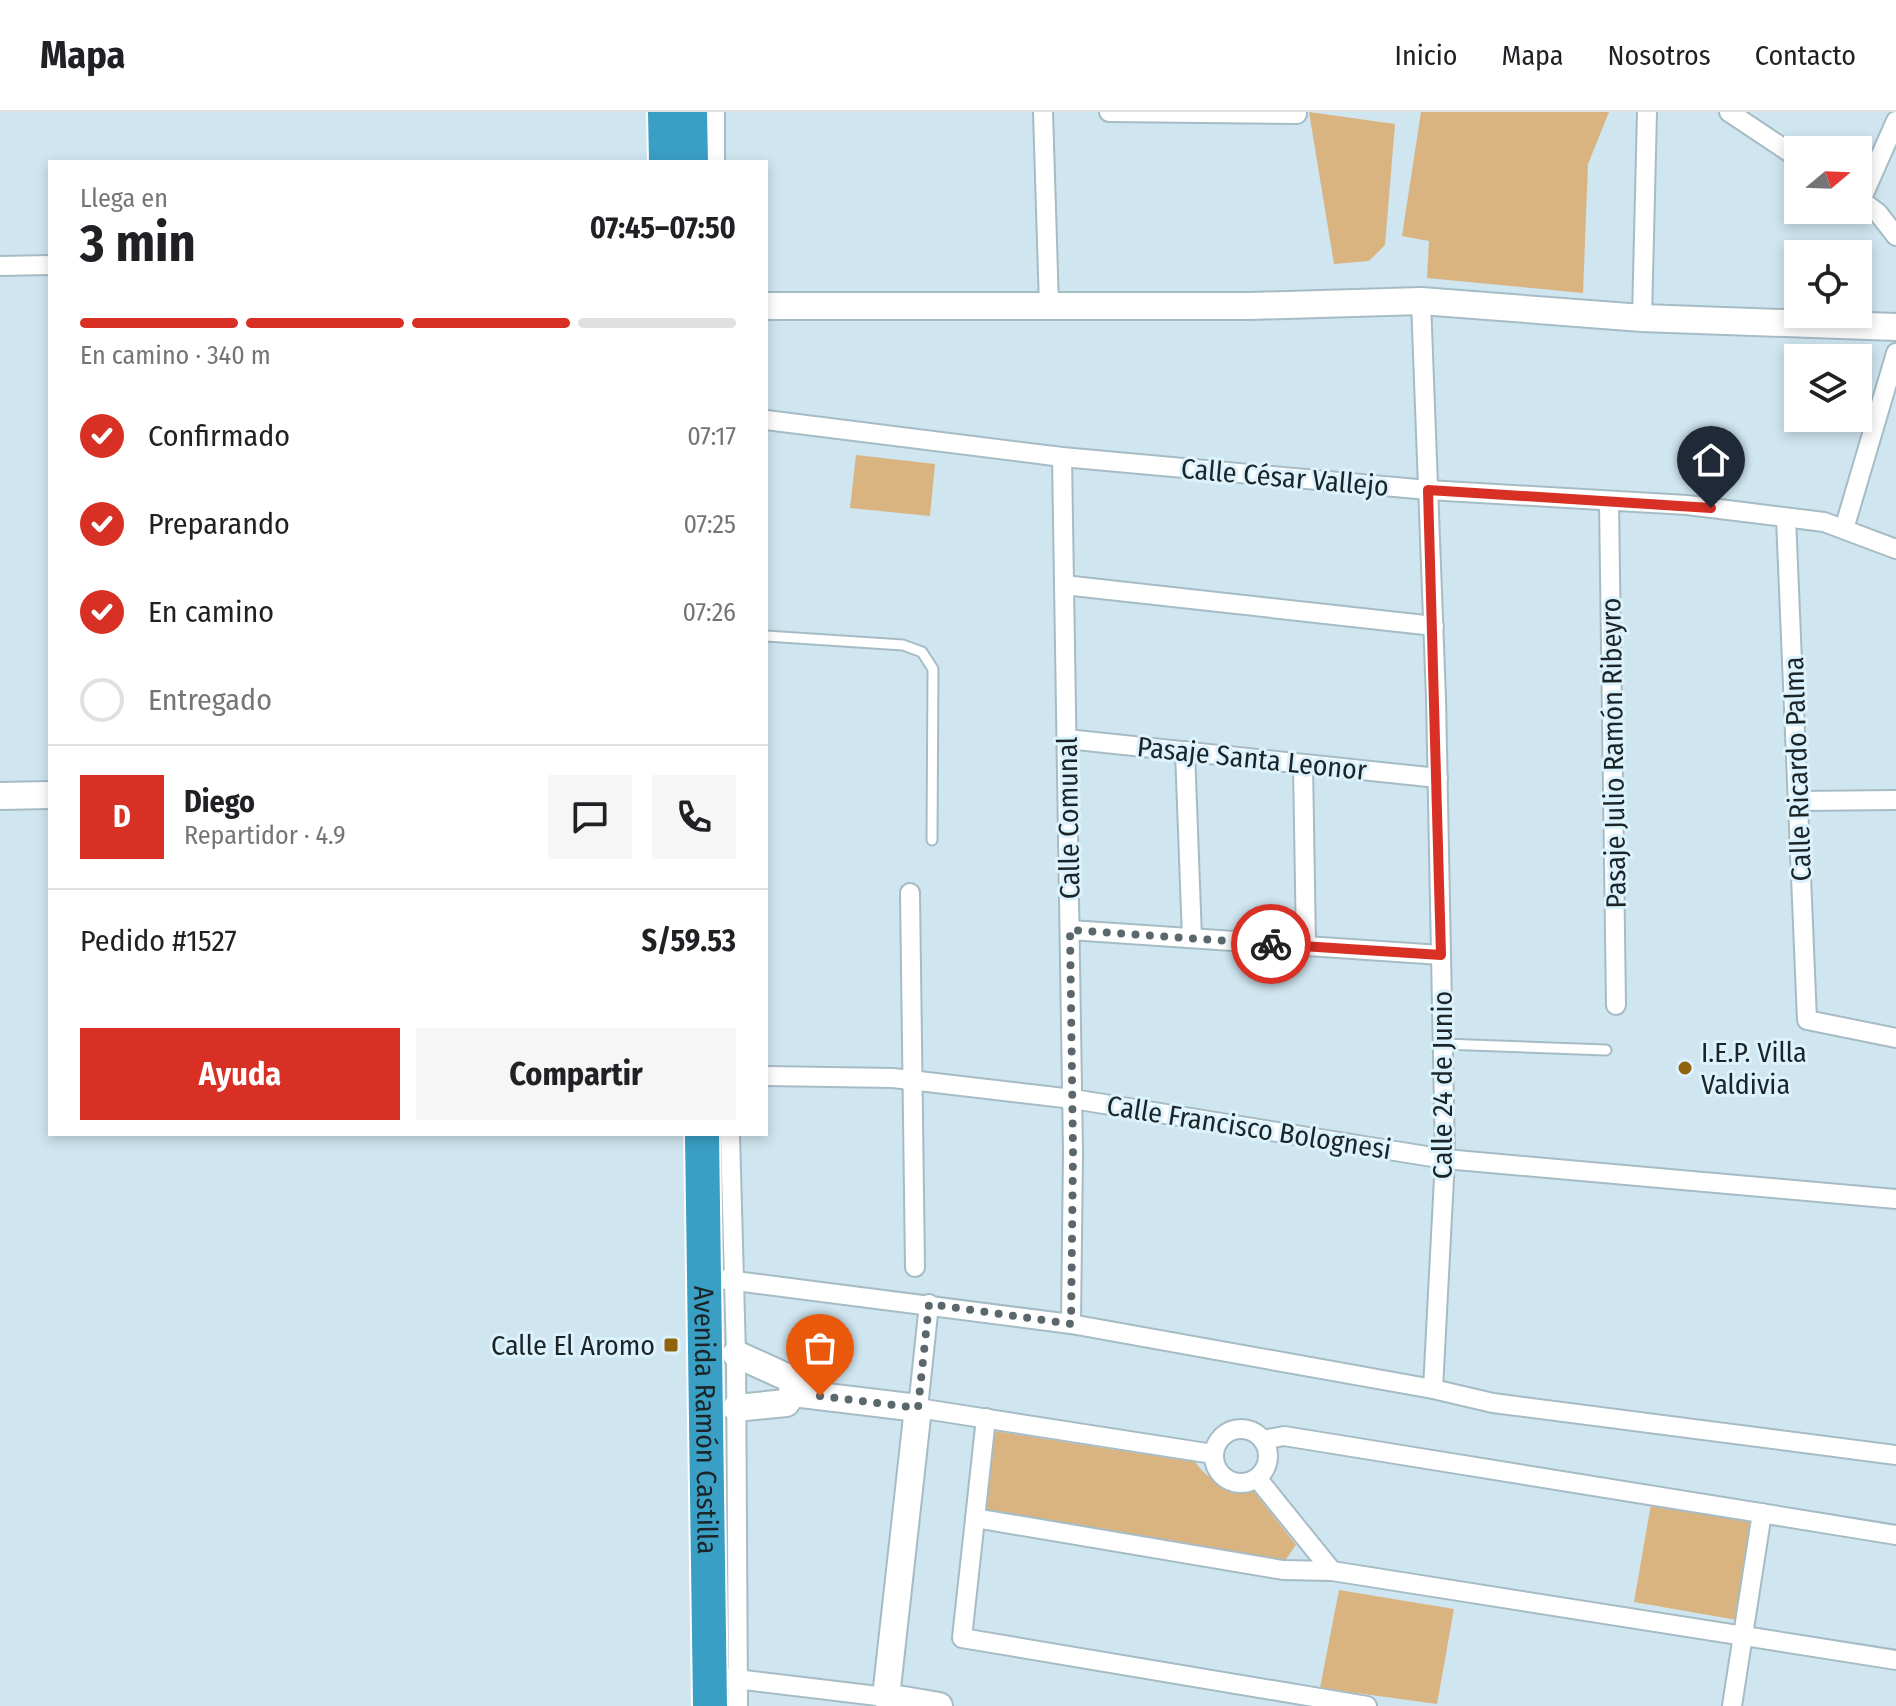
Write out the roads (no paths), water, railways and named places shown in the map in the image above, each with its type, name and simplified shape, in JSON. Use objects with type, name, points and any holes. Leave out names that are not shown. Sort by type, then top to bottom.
[{"type":"highway","points":[[665,112],[666,160]]},
{"type":"highway","points":[[690,112],[691,160]]},
{"type":"highway","name":"Avenida Ramón Castilla","points":[[679,1136],[688,1706]]},
{"type":"highway","name":"Avenida Ramón Castilla","points":[[702,1136],[718,1277],[722,1409],[719,1687]]},
{"type":"street","points":[[715,112],[715,160]]},
{"type":"street","points":[[1043,112],[1049,306]]},
{"type":"street","points":[[1109,112],[1297,114]]},
{"type":"street","points":[[1642,318],[1647,112]]},
{"type":"street","points":[[1729,112],[1784,149]]},
{"type":"street","points":[[1872,172],[1896,121]]},
{"type":"street","points":[[1872,209],[1896,236]]},
{"type":"street","points":[[0,266],[48,265]]},
{"type":"street","points":[[768,306],[1421,301],[1642,318],[1896,327]]},
{"type":"street","name":"Calle 24 de Junio","points":[[1421,301],[1434,626],[1445,1159],[1433,1389]]},
{"type":"street","points":[[1844,529],[1896,353]]},
{"type":"street","name":"Calle César Vallejo","points":[[768,420],[1062,457],[1428,490],[1687,505],[1844,529],[1896,549]]},
{"type":"street","name":"Calle Comunal","points":[[1062,457],[1073,1099],[1071,1324]]},
{"type":"street","name":"Pasaje Julio Ramón Ribeyro","points":[[1609,501],[1616,1005]]},
{"type":"street","name":"Calle Ricardo Palma","points":[[1786,518],[1807,1020],[1896,1038]]},
{"type":"street","points":[[1064,585],[1434,626]]},
{"type":"street","name":"Pasaje Santa Leonor","points":[[1067,739],[1438,778]]},
{"type":"street","points":[[1185,751],[1192,938]]},
{"type":"street","points":[[1303,764],[1306,946]]},
{"type":"street","points":[[0,796],[48,795]]},
{"type":"street","points":[[1799,801],[1896,800]]},
{"type":"street","points":[[910,893],[915,1267]]},
{"type":"street","points":[[1070,930],[1441,955]]},
{"type":"street","name":"Calle Francisco Bolognesi","points":[[768,1076],[912,1080],[1073,1099],[1445,1159],[1896,1199]]},
{"type":"street","points":[[730,1136],[718,1277],[736,1354],[722,1409],[786,1403],[793,1393],[791,1379],[736,1354]]},
{"type":"street","points":[[718,1277],[1071,1324],[1433,1389],[1493,1403],[1896,1455]]},
{"type":"street","points":[[886,1697],[929,1304]]},
{"type":"street","points":[[793,1393],[918,1408],[1213,1454]]},
{"type":"street","points":[[986,1418],[962,1638],[1367,1706]]},
{"type":"street","points":[[1233,1430],[1250,1430],[1263,1440],[1268,1456],[1257,1478],[1249,1482],[1232,1482],[1218,1471],[1213,1454],[1219,1439],[1233,1430]]},
{"type":"street","points":[[1263,1440],[1284,1436],[1896,1535]]},
{"type":"street","points":[[1257,1478],[1332,1571]]},
{"type":"street","points":[[1732,1706],[1762,1513]]},
{"type":"street","points":[[975,1518],[1283,1570],[1332,1571],[1512,1602],[1896,1660]]},
{"type":"street","points":[[719,1687],[886,1697],[939,1706]]},
{"type":"street","points":[[719,1687],[738,1706]]},
{"type":"lane","points":[[768,636],[903,645],[922,652],[933,669],[932,840]]},
{"type":"lane","points":[[1443,1044],[1606,1050]]},
{"type":"place","name":"I.E.P. Villa Valdivia","points":[[1685,1068]]},
{"type":"place","name":"Calle El Aromo","points":[[671,1345]]}]
